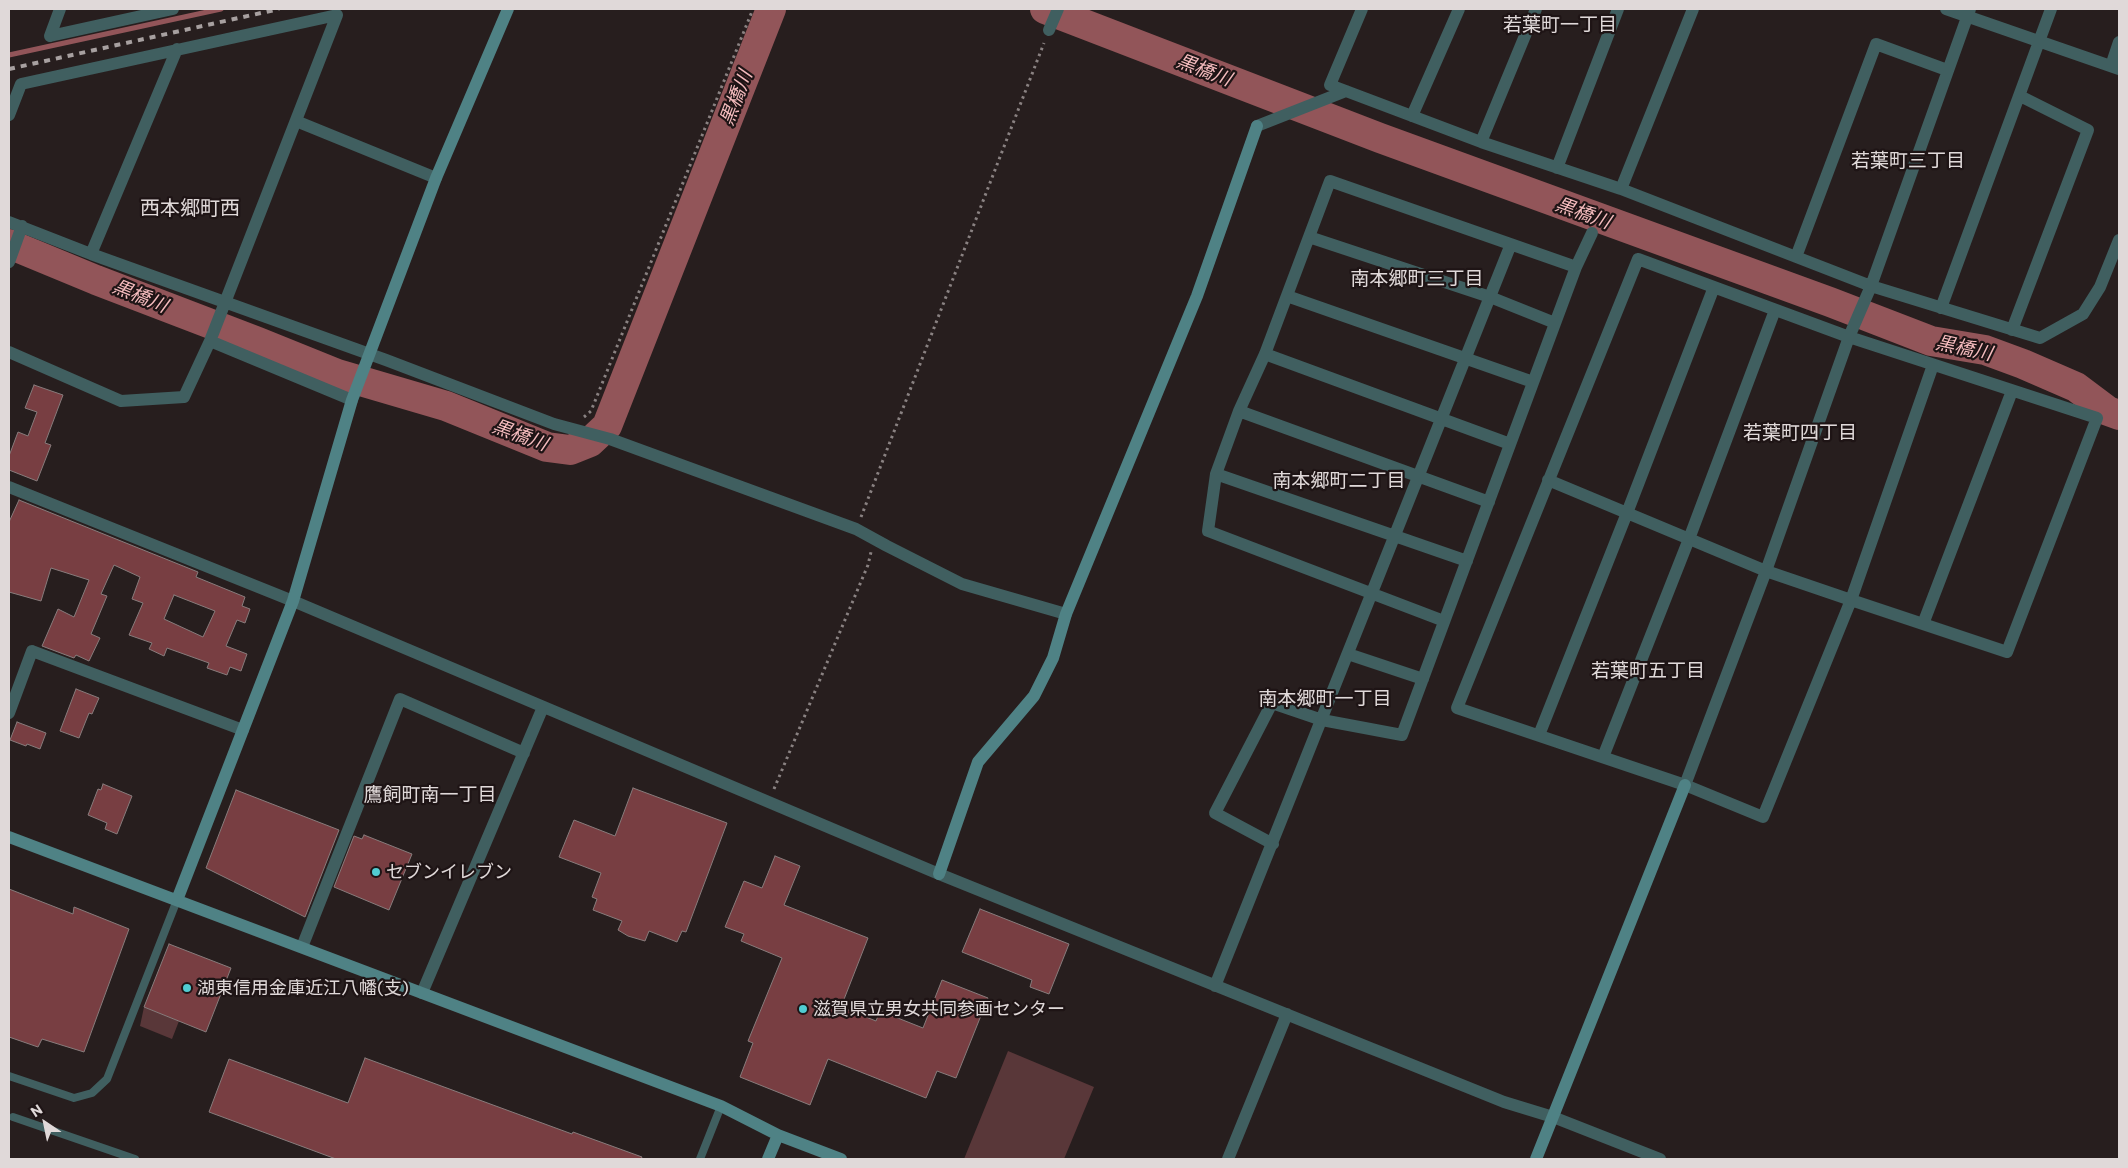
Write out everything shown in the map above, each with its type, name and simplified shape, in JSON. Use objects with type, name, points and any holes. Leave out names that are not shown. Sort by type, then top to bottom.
[{"type":"street","points":[[60,9],[50,36],[173,9]]},
{"type":"street","points":[[177,900],[293,601],[352,400],[436,178],[508,9]]},
{"type":"street","points":[[1049,30],[1058,9]]},
{"type":"street","points":[[1362,9],[1330,85],[1481,142],[1621,189],[1871,286],[2012,330],[2040,338],[2083,314],[2100,287],[2119,240]]},
{"type":"street","points":[[1412,116],[1459,9]]},
{"type":"street","points":[[1481,142],[1536,9]]},
{"type":"street","points":[[1557,168],[1618,9]]},
{"type":"street","points":[[1621,189],[1693,9]]},
{"type":"street","points":[[1946,9],[1968,12],[2040,42],[2115,68],[2119,42]]},
{"type":"street","points":[[1941,308],[2051,9]]},
{"type":"street","points":[[1536,1159],[1685,785],[1766,572],[1849,337],[1871,286],[1968,12]]},
{"type":"street","points":[[9,115],[21,84],[337,14],[210,341],[184,397],[121,401],[9,352]]},
{"type":"street","points":[[1796,257],[1876,44],[1948,70]]},
{"type":"street","points":[[91,254],[177,49]]},
{"type":"street","points":[[939,874],[978,762],[1034,696],[1053,658],[1066,614],[1196,296],[1257,126],[1346,91]]},
{"type":"street","points":[[2012,330],[2088,130],[2020,96]]},
{"type":"street","points":[[296,121],[436,178]]},
{"type":"street","points":[[1444,621],[1208,531],[1216,474],[1239,411],[1265,354],[1330,181],[1576,268]]},
{"type":"street","points":[[9,222],[224,303],[369,356],[386,360],[554,424],[610,439],[856,528],[962,584],[1066,614]]},
{"type":"street","points":[[9,262],[22,226]]},
{"type":"street","points":[[1272,844],[1215,813],[1272,703],[1322,720],[1402,734],[1576,268],[1592,233]]},
{"type":"street","points":[[1309,237],[1490,297],[1556,323]]},
{"type":"street","points":[[1216,986],[1511,244]]},
{"type":"street","points":[[1548,480],[1766,572],[1852,600],[2007,652],[2097,418],[1849,337],[1638,259],[1548,480],[1457,708],[1685,785],[1763,817],[1852,600],[1933,365]]},
{"type":"street","points":[[1539,735],[1714,287]]},
{"type":"street","points":[[1287,296],[1533,382]]},
{"type":"street","points":[[1603,757],[1690,539],[1775,310]]},
{"type":"street","points":[[210,341],[352,400]]},
{"type":"street","points":[[1265,354],[1510,444]]},
{"type":"street","points":[[1923,624],[2012,391]]},
{"type":"street","points":[[1239,411],[1488,502]]},
{"type":"street","points":[[1216,474],[1467,561]]},
{"type":"street","points":[[9,487],[293,601],[939,874],[1504,1102],[1553,1117],[1660,1159]]},
{"type":"street","points":[[9,713],[32,651],[242,730]]},
{"type":"street","points":[[1348,654],[1423,679]]},
{"type":"street","points":[[302,947],[400,699],[524,753]]},
{"type":"street","points":[[422,993],[543,707]]},
{"type":"street","points":[[9,838],[721,1106],[778,1134],[841,1159]]},
{"type":"street","points":[[1228,1159],[1287,1014]]},
{"type":"street","points":[[768,1159],[778,1134]]},
{"type":"lane","points":[[9,1076],[74,1098],[92,1093],[107,1079],[177,900]]},
{"type":"lane","points":[[700,1159],[721,1106]]},
{"type":"lane","points":[[13,1117],[135,1159]]},
{"type":"path","points":[[576,429],[591,411],[753,9]]},
{"type":"path","points":[[856,528],[1049,30]]},
{"type":"path","points":[[769,802],[868,565],[875,539]]},
{"type":"shaded area","points":[[144,1007],[179,1021],[172,1039],[140,1026]]},
{"type":"shaded area","points":[[1008,1051],[1094,1087],[1064,1159],[964,1159]]},
{"type":"building","points":[[34,385],[63,395],[45,443],[51,445],[37,481],[9,470],[9,456],[18,432],[28,436],[37,412],[25,408]]},
{"type":"building","points":[[19,500],[198,572],[196,577],[245,597],[242,606],[250,609],[245,623],[237,620],[226,646],[247,654],[241,671],[230,667],[227,675],[207,668],[209,663],[167,648],[164,656],[149,649],[152,643],[129,635],[143,603],[132,599],[140,577],[114,565],[101,594],[107,596],[91,634],[100,638],[89,661],[76,655],[74,658],[42,646],[58,609],[74,617],[89,580],[51,568],[41,601],[9,592],[9,522]],"holes":[[[174,595],[215,611],[203,637],[164,619]]]},
{"type":"building","points":[[76,689],[99,698],[92,714],[89,713],[79,738],[60,731]]},
{"type":"building","points":[[17,722],[46,733],[40,749],[10,740]]},
{"type":"building","points":[[103,784],[132,796],[117,834],[105,829],[107,823],[88,815],[98,789],[101,790]]},
{"type":"building","points":[[633,788],[727,823],[686,932],[682,931],[677,942],[649,931],[645,941],[628,936],[618,930],[622,921],[593,910],[597,899],[592,897],[601,873],[559,857],[574,820],[615,836]]},
{"type":"building","points":[[236,790],[339,830],[305,917],[206,868]]},
{"type":"building","name":"セブンイレブン","points":[[364,835],[412,854],[389,910],[334,887],[354,836],[362,839]]},
{"type":"building","name":"滋賀県立男女共同参画センター","points":[[775,856],[800,866],[784,905],[868,938],[841,1007],[876,1021],[880,1011],[923,1028],[942,980],[988,998],[956,1078],[937,1071],[926,1098],[828,1059],[810,1105],[740,1077],[753,1043],[748,1041],[782,958],[741,941],[744,934],[725,927],[744,881],[762,888]]},
{"type":"building","points":[[9,889],[73,914],[74,907],[129,929],[84,1052],[42,1039],[38,1047],[9,1037]]},
{"type":"building","points":[[980,909],[1069,944],[1049,994],[1030,987],[1032,980],[962,952]]},
{"type":"building","name":"湖東信用金庫近江八幡(支)","points":[[169,944],[231,968],[206,1032],[144,1007]]},
{"type":"building","points":[[365,1058],[572,1134],[573,1132],[642,1157],[641,1159],[336,1159],[209,1112],[229,1059],[348,1103]]},
{"type":"waterway","points":[[9,55],[221,9]]},
{"type":"waterway","name":"黒橋川","points":[[9,244],[337,374],[446,406],[547,447],[570,450],[590,442],[607,426],[771,9]]},
{"type":"waterway","name":"黒橋川","points":[[1045,9],[1380,138],[1830,302],[1931,341],[1985,350],[2023,364],[2076,387],[2108,411],[2119,415]]},
{"type":"railway","points":[[9,69],[279,9]]},
{"type":"place","name":"セブンイレブン","points":[[376,872]]},
{"type":"place","name":"湖東信用金庫近江八幡(支)","points":[[187,988]]},
{"type":"place","name":"滋賀県立男女共同参画センター","points":[[803,1009]]},
{"type":"district","name":"若葉町一丁目","points":[[1560,25]]},
{"type":"district","name":"若葉町三丁目","points":[[1908,161]]},
{"type":"district","name":"西本郷町西","points":[[190,208]]},
{"type":"district","name":"南本郷町三丁目","points":[[1417,279]]},
{"type":"district","name":"若葉町四丁目","points":[[1800,433]]},
{"type":"district","name":"南本郷町二丁目","points":[[1339,481]]},
{"type":"district","name":"若葉町五丁目","points":[[1648,671]]},
{"type":"district","name":"南本郷町一丁目","points":[[1325,699]]},
{"type":"district","name":"鷹飼町南一丁目","points":[[430,795]]}]
